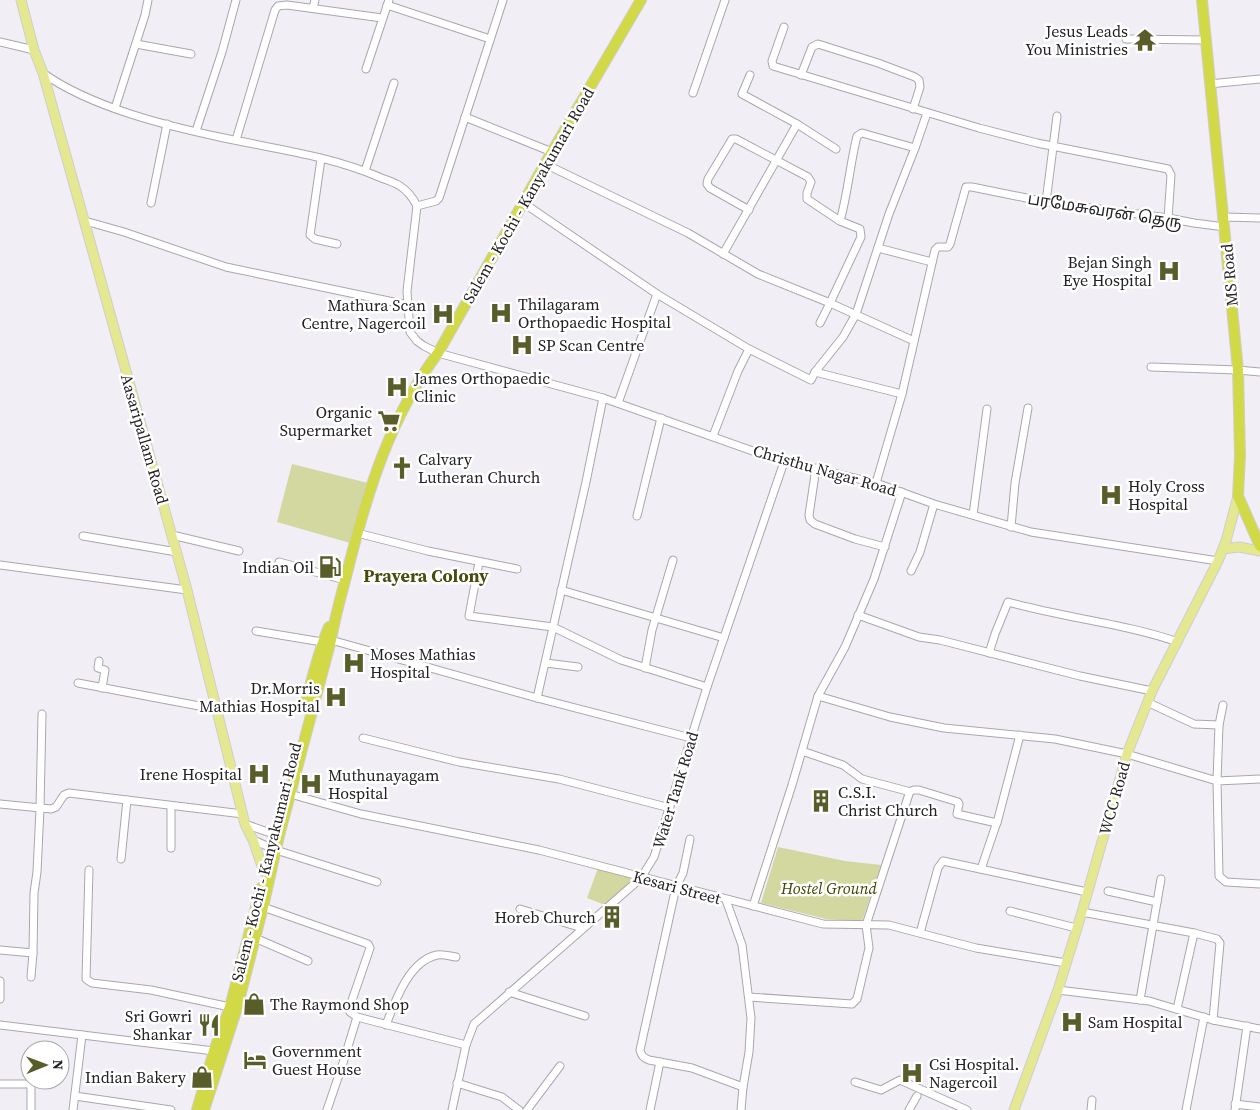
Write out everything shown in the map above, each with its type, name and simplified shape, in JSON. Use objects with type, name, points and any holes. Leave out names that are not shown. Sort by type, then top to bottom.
[{"type":"highway","name":"Salem - Kochi - Kanyakumari Road","points":[[276,835],[290,794],[327,641],[357,533],[383,452],[396,420],[422,374],[438,353],[522,202],[642,0]]},
{"type":"highway","name":"MS Road","points":[[1202,0],[1238,370],[1240,455],[1238,496],[1260,546]]},
{"type":"highway","name":"Salem - Kochi - Kanyakumari Road","points":[[197,1110],[214,1051],[226,1030],[230,1007],[273,849],[312,674],[327,641]]},
{"type":"highway","name":"Salem - Kochi - Kanyakumari Road","points":[[204,1110],[226,1030],[255,938],[263,907],[267,873]]},
{"type":"main road","name":"Aasaripallam Road","points":[[21,0],[177,552],[245,824],[267,873]]},
{"type":"main road","name":"WCC Road","points":[[1014,1110],[1058,990],[1126,754],[1152,691],[1218,562],[1238,496]]},
{"type":"main road","points":[[1223,549],[1239,547],[1260,551]]},
{"type":"street","points":[[115,108],[148,0]]},
{"type":"street","points":[[196,131],[222,52],[236,0]]},
{"type":"street","points":[[313,8],[315,0]]},
{"type":"street","points":[[43,73],[61,86],[79,95],[167,124],[321,159],[365,171],[399,185],[407,192],[417,206],[436,201],[440,198],[503,0]]},
{"type":"street","points":[[693,93],[726,0]]},
{"type":"street","points":[[366,69],[388,3],[490,39]]},
{"type":"street","points":[[236,140],[275,10],[278,6],[283,4],[382,18]]},
{"type":"street","points":[[784,27],[772,65],[978,128],[1052,146],[1169,170],[1171,175],[1168,218]]},
{"type":"street","points":[[1126,39],[1206,40]]},
{"type":"street","points":[[0,42],[34,50]]},
{"type":"street","points":[[136,44],[191,54]]},
{"type":"street","points":[[801,75],[812,47],[818,44],[915,76],[919,80],[920,87],[913,109]]},
{"type":"street","points":[[750,75],[742,94],[797,124],[836,149]]},
{"type":"street","points":[[1209,84],[1260,80]]},
{"type":"street","points":[[365,171],[394,83]]},
{"type":"street","points":[[522,202],[657,294],[749,349],[811,380],[815,372],[843,337],[856,314],[888,214],[927,113]]},
{"type":"street","points":[[1046,202],[1057,116]]},
{"type":"street","points":[[465,117],[552,152]]},
{"type":"street","points":[[151,203],[167,124]]},
{"type":"street","points":[[723,254],[797,124]]},
{"type":"street","points":[[840,221],[857,136],[862,133],[915,148]]},
{"type":"street","points":[[749,210],[710,188],[708,184],[708,179],[732,139],[736,139],[808,177],[811,182],[806,193],[807,199],[840,221],[860,229],[861,234],[820,323]]},
{"type":"street","points":[[321,159],[310,234],[314,239],[337,244]]},
{"type":"street","points":[[544,164],[688,233],[758,274],[856,314],[914,341]]},
{"type":"street","name":"பரமேசுவரன் தெரு","points":[[932,262],[936,248],[948,247],[950,244],[966,187],[1046,202],[1194,223],[1260,218]]},
{"type":"street","name":"Christhu Nagar Road","points":[[417,206],[407,291],[410,332],[424,346],[438,353],[603,398],[784,462],[876,483],[934,504],[1010,527],[1218,562]]},
{"type":"street","points":[[85,221],[124,232],[226,267],[408,304]]},
{"type":"street","points":[[876,483],[902,394],[932,262],[878,248]]},
{"type":"street","points":[[618,403],[657,294]]},
{"type":"street","points":[[713,436],[738,371],[749,349]]},
{"type":"street","points":[[1151,367],[1260,372]]},
{"type":"street","points":[[815,372],[902,394]]},
{"type":"street","points":[[537,698],[603,398]]},
{"type":"street","points":[[1010,527],[1015,483],[1028,408]]},
{"type":"street","points":[[972,515],[987,409]]},
{"type":"street","points":[[637,516],[661,418]]},
{"type":"street","name":"Water Tank Road","points":[[452,1110],[466,1045],[474,1024],[641,878],[654,857],[707,688],[784,462]]},
{"type":"street","points":[[816,468],[809,515],[810,520],[815,524],[855,539],[885,547]]},
{"type":"street","points":[[753,906],[818,696],[845,647],[885,547],[902,492]]},
{"type":"street","points":[[912,571],[920,552],[934,504]]},
{"type":"street","points":[[357,533],[517,569]]},
{"type":"street","points":[[172,535],[238,550]]},
{"type":"street","points":[[83,536],[177,552]]},
{"type":"street","points":[[645,668],[656,618],[673,560]]},
{"type":"street","points":[[279,562],[345,580]]},
{"type":"street","points":[[480,562],[469,616],[553,627],[620,660],[707,688]]},
{"type":"street","points":[[0,565],[187,590]]},
{"type":"street","points":[[561,590],[724,638]]},
{"type":"street","points":[[989,653],[1008,602],[1035,610],[1153,633],[1178,642]]},
{"type":"street","points":[[858,615],[919,636],[1080,676],[1152,691]]},
{"type":"street","points":[[256,631],[327,641],[691,738]]},
{"type":"street","points":[[99,661],[98,668],[105,670],[102,688]]},
{"type":"street","points":[[546,663],[578,668]]},
{"type":"street","points":[[78,683],[216,709]]},
{"type":"street","points":[[818,696],[890,717],[944,728],[1055,739],[1126,754],[1216,781],[1260,779]]},
{"type":"street","points":[[1147,702],[1194,724],[1219,725]]},
{"type":"street","points":[[1223,704],[1219,725],[1216,781],[1219,876],[1226,882],[1260,884]]},
{"type":"street","points":[[31,977],[34,892],[37,872],[40,809],[42,714]]},
{"type":"street","points":[[981,869],[997,823],[1020,735]]},
{"type":"street","points":[[363,738],[459,762],[559,779],[670,808]]},
{"type":"street","points":[[802,751],[843,766],[862,779],[908,792],[919,790],[958,802],[957,814],[997,823]]},
{"type":"street","points":[[749,997],[852,1004],[858,999],[868,948],[866,925],[909,795],[908,792]]},
{"type":"street","points":[[0,804],[51,809],[56,807],[64,795],[69,793],[243,814]]},
{"type":"street","name":"Kesari Street","points":[[290,794],[361,814],[539,850],[823,924],[889,925],[976,948],[1066,963]]},
{"type":"street","points":[[121,858],[127,800]]},
{"type":"street","points":[[171,806],[171,848]]},
{"type":"street","points":[[245,824],[276,835]]},
{"type":"street","points":[[690,839],[683,873],[676,887],[640,1053],[645,1058],[692,1068],[743,1087]]},
{"type":"street","points":[[253,840],[273,849],[377,882]]},
{"type":"street","points":[[920,933],[941,862],[946,861],[1087,892]]},
{"type":"street","points":[[89,870],[86,979],[92,983],[151,990],[230,1007]]},
{"type":"street","points":[[1140,1000],[1161,879]]},
{"type":"street","points":[[1108,891],[1157,902]]},
{"type":"street","points":[[726,900],[742,945],[751,1018],[749,1052],[741,1110]]},
{"type":"street","points":[[263,907],[368,944],[370,948],[349,1009],[356,1017],[466,1045]]},
{"type":"street","points":[[520,909],[582,928]]},
{"type":"street","points":[[1010,911],[1076,928]]},
{"type":"street","points":[[1082,912],[1217,939],[1220,943],[1213,1020]]},
{"type":"street","points":[[1177,1009],[1194,933]]},
{"type":"street","points":[[255,938],[308,961]]},
{"type":"street","points":[[0,950],[33,953]]},
{"type":"street","points":[[386,1025],[403,987],[416,966],[439,955],[456,956]]},
{"type":"street","points":[[0,981],[0,999]]},
{"type":"street","points":[[1058,990],[1140,1000],[1213,1020],[1260,1029]]},
{"type":"street","points":[[509,992],[585,1016]]},
{"type":"street","points":[[327,1110],[356,1017]]},
{"type":"street","points":[[1186,1110],[1204,1017]]},
{"type":"street","points":[[0,1025],[214,1051]]},
{"type":"street","points":[[1247,1026],[1235,1107],[1260,1107]]},
{"type":"street","points":[[73,1110],[82,1035]]},
{"type":"street","points":[[650,1110],[660,1062]]},
{"type":"street","points":[[527,1110],[560,1066]]},
{"type":"street","points":[[855,1082],[881,1090],[900,1080],[967,1110]]},
{"type":"street","points":[[0,1084],[20,1083]]},
{"type":"street","points":[[458,1083],[502,1097],[519,1110]]},
{"type":"street","points":[[30,1110],[31,1090]]},
{"type":"street","points":[[75,1096],[172,1110]]},
{"type":"street","points":[[909,1110],[917,1096]]},
{"type":"street","points":[[1092,1100],[1092,1110]]},
{"type":"green space","points":[[292,464],[368,483],[350,543],[277,522]]},
{"type":"green space","name":"Hostel Ground","points":[[778,847],[845,861],[881,865],[862,921],[826,919],[761,903]]},
{"type":"green space","points":[[598,868],[639,878],[605,905],[587,898]]},
{"type":"place","name":"Jesus Leads You Ministries","points":[[1145,40]]},
{"type":"place","name":"Bejan Singh Eye Hospital","points":[[1169,271]]},
{"type":"place","name":"Thilagaram Orthopaedic Hospital","points":[[501,313]]},
{"type":"place","name":"Mathura Scan Centre, Nagercoil","points":[[443,314]]},
{"type":"place","name":"SP Scan Centre","points":[[522,345]]},
{"type":"place","name":"James Orthopaedic Clinic","points":[[397,387]]},
{"type":"place","name":"Organic Supermarket","points":[[389,421]]},
{"type":"place","name":"Calvary Lutheran Church","points":[[402,468]]},
{"type":"place","name":"Holy Cross Hospital","points":[[1111,495]]},
{"type":"place","name":"Indian Oil","points":[[330,567]]},
{"type":"place","name":"Moses Mathias Hospital","points":[[354,663]]},
{"type":"place","name":"Dr.Morris Mathias Hospital","points":[[336,697]]},
{"type":"place","name":"Irene Hospital","points":[[259,774]]},
{"type":"place","name":"Muthunayagam Hospital","points":[[311,784]]},
{"type":"place","name":"C.S.I. Christ Church","points":[[821,801]]},
{"type":"place","name":"Horeb Church","points":[[612,917]]},
{"type":"place","name":"The Raymond Shop","points":[[254,1004]]},
{"type":"place","name":"Sam Hospital","points":[[1072,1022]]},
{"type":"place","name":"Sri Gowri Shankar","points":[[209,1025]]},
{"type":"place","name":"Government Guest House","points":[[255,1060]]},
{"type":"place","name":"Csi Hospital. Nagercoil","points":[[912,1073]]},
{"type":"place","name":"Indian Bakery","points":[[202,1077]]},
{"type":"district","name":"Prayera Colony","points":[[426,576]]}]
